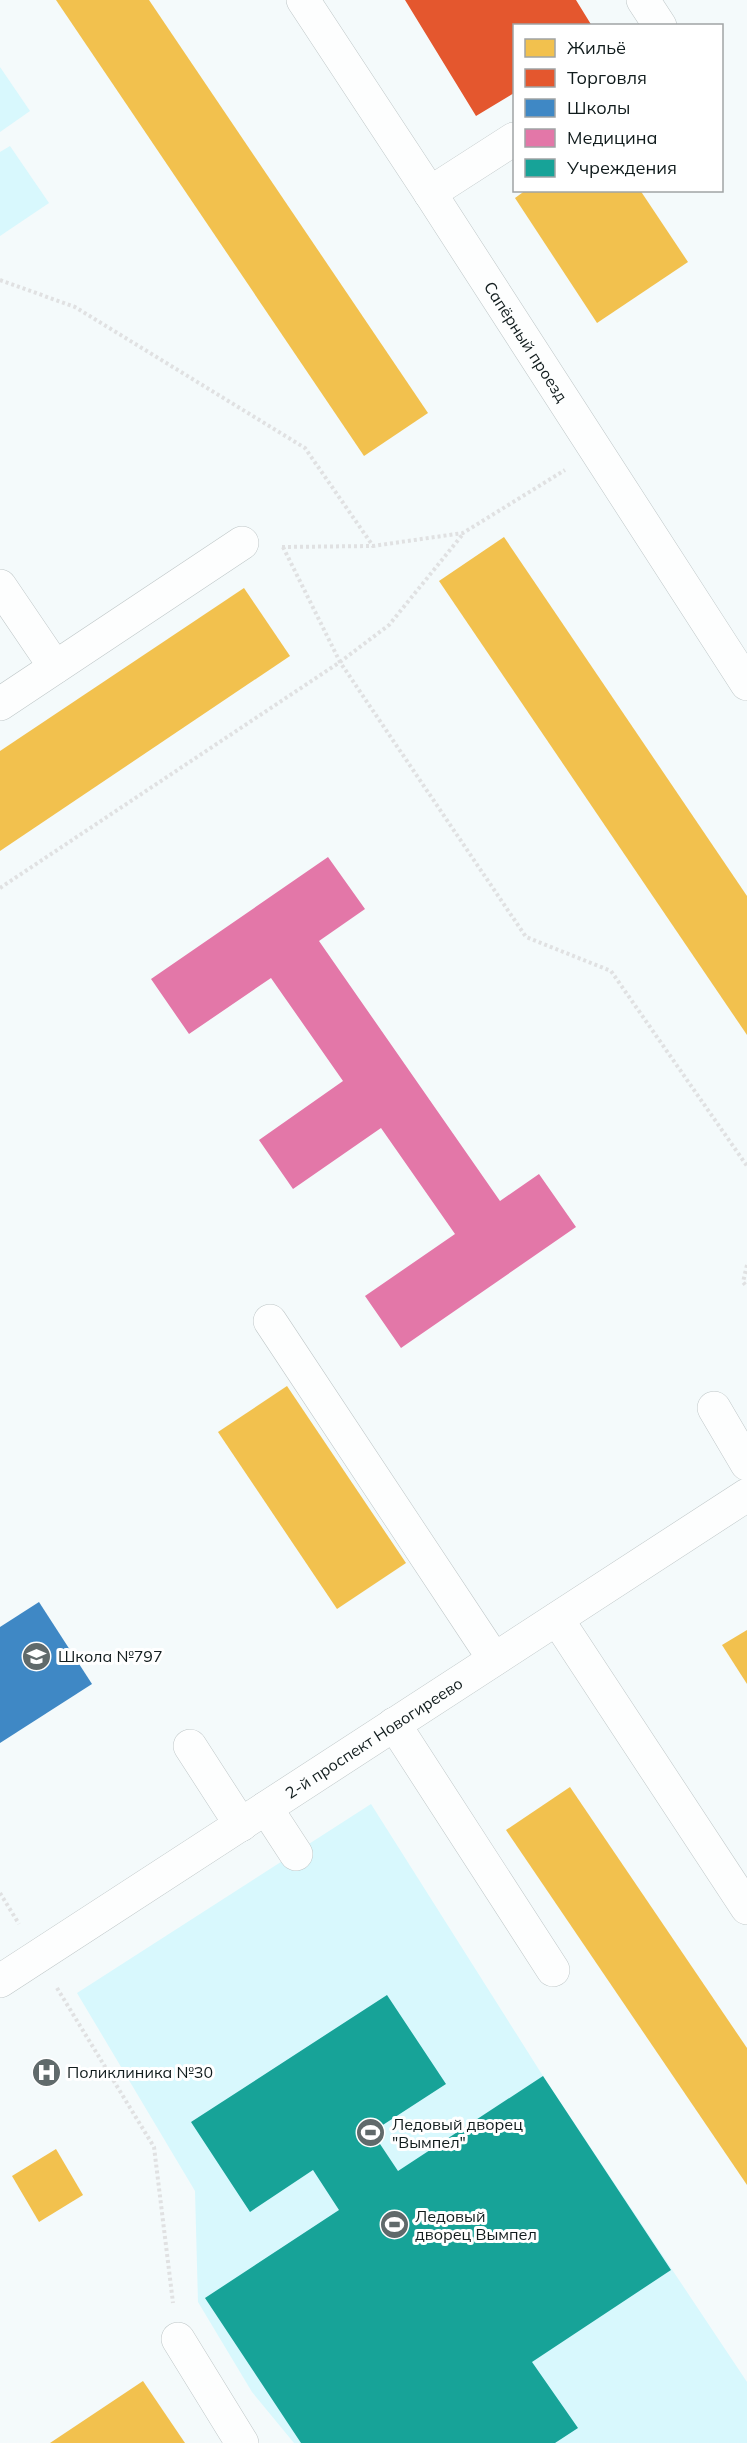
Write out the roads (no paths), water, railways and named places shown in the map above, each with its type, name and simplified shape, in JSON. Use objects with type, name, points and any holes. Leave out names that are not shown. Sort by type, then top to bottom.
[{"type":"street","name":"Сапёрный проезд","points":[[303,0],[747,684]]},
{"type":"street","points":[[643,0],[659,24]]},
{"type":"street","points":[[430,193],[513,140]]},
{"type":"street","points":[[0,704],[242,543]]},
{"type":"street","points":[[0,586],[55,667]]},
{"type":"street","points":[[270,1321],[495,1659]]},
{"type":"street","points":[[714,1408],[747,1464]]},
{"type":"street","name":"2-й проспект Новогиреево","points":[[0,1981],[747,1495]]},
{"type":"street","points":[[557,1619],[747,1908]]},
{"type":"street","points":[[394,1724],[553,1970]]},
{"type":"street","points":[[190,1746],[253,1816],[296,1854]]},
{"type":"street","points":[[178,2338],[242,2443]]},
{"type":"place","name":"Школа №797","points":[[37,1656]]},
{"type":"place","name":"Поликлиника №30","points":[[46,2072]]},
{"type":"place","name":"Ледовый дворец \"Вымпел\"","points":[[371,2133]]},
{"type":"place","name":"Ледовый дворец Вымпел","points":[[394,2225]]}]
